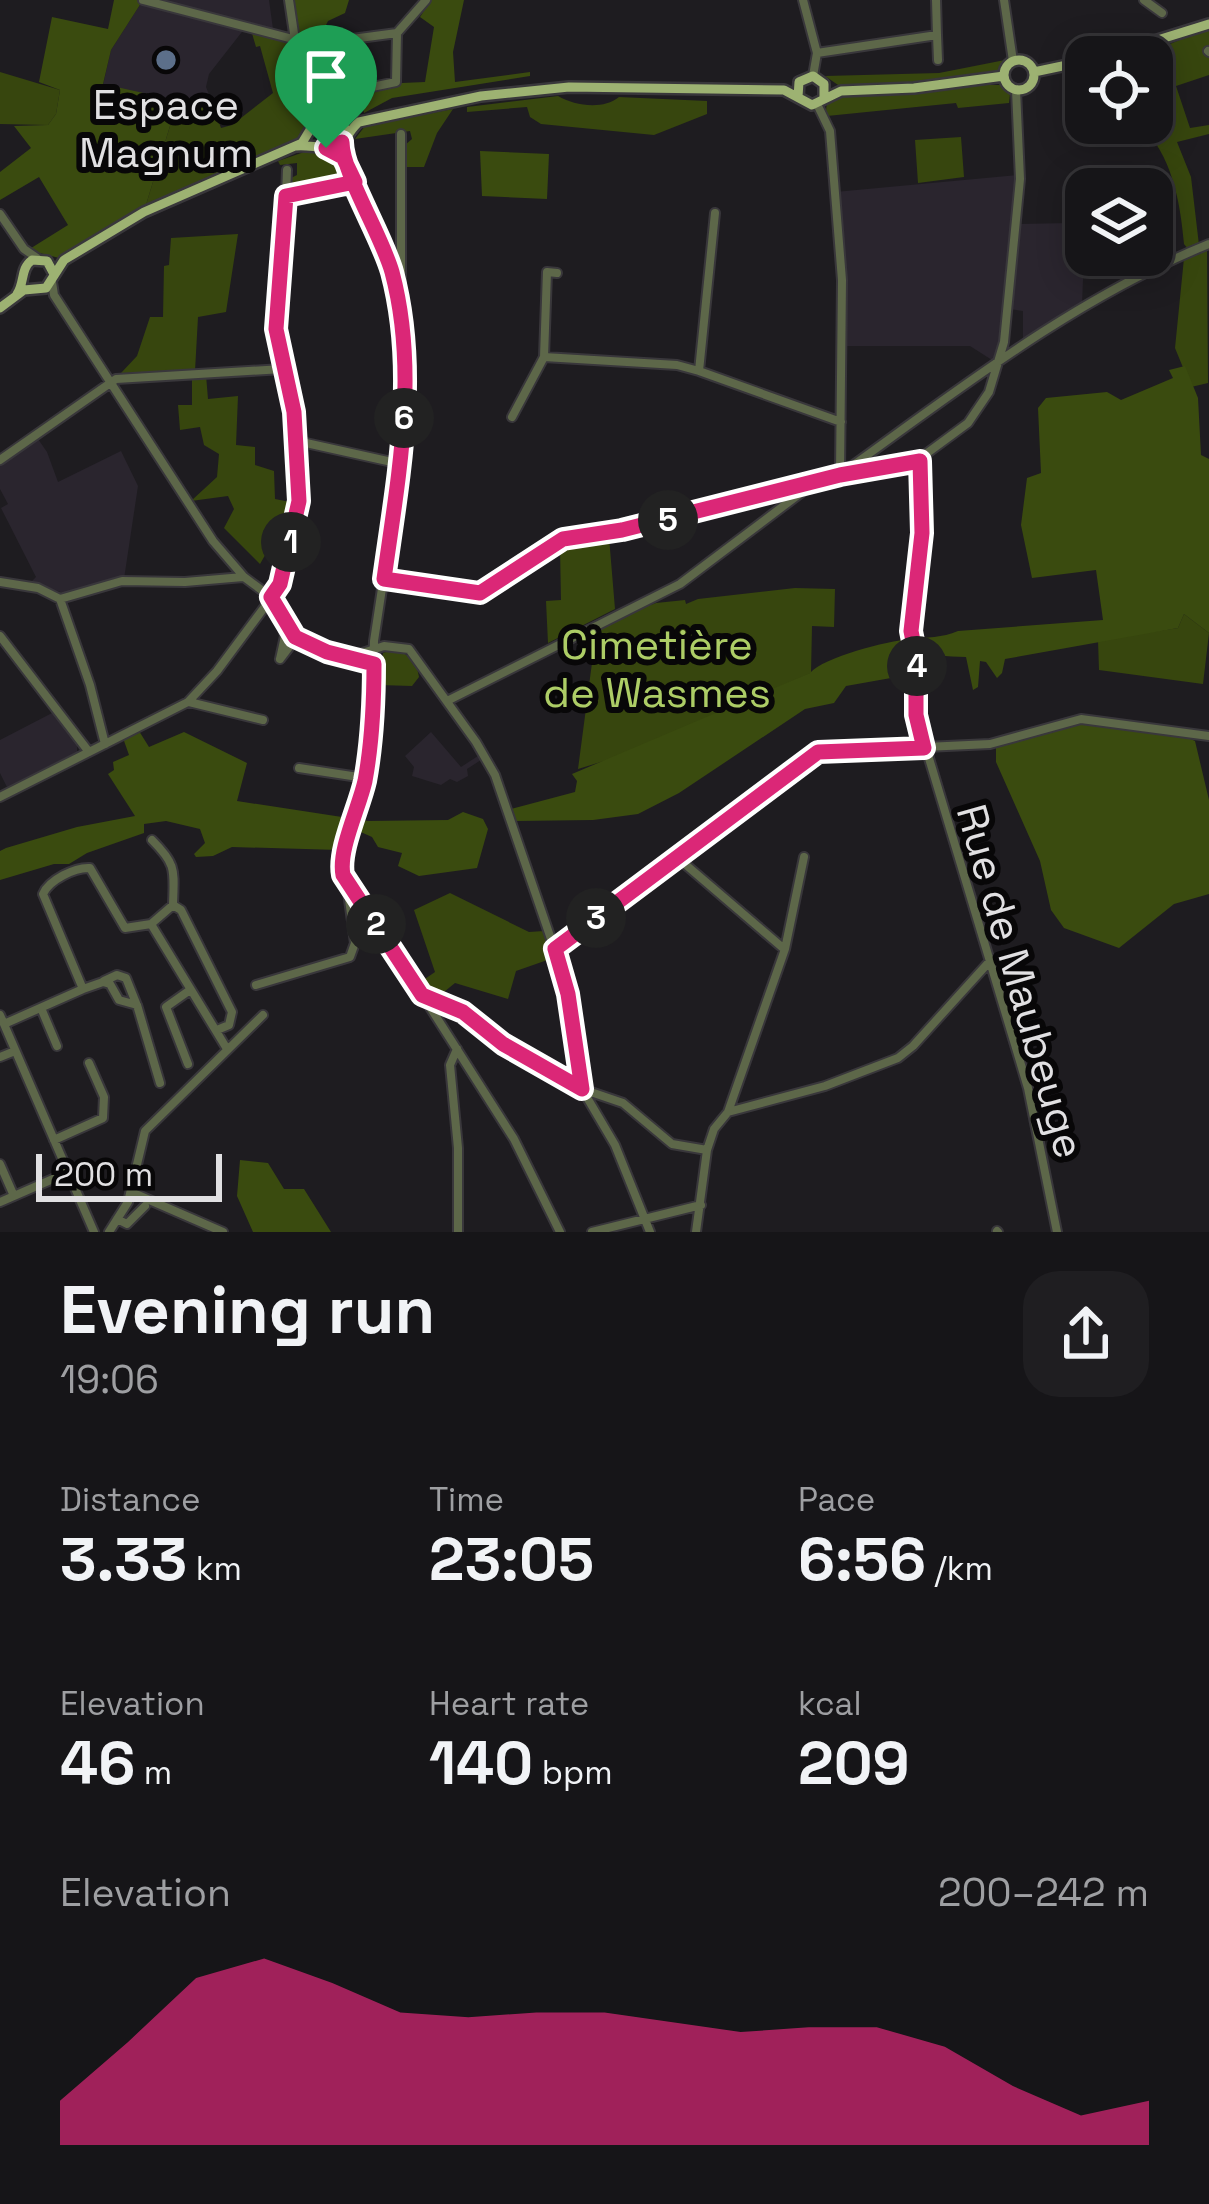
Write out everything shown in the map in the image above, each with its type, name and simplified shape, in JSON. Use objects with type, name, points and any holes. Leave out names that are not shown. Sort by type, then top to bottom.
[{"type":"main road","points":[[1170,36],[1209,24]]},
{"type":"main road","points":[[1013,61],[1027,61],[1034,72],[1030,86],[1016,90],[1004,76],[1013,61]]},
{"type":"main road","points":[[1034,72],[1065,65]]},
{"type":"main road","points":[[784,90],[813,76],[841,91]]},
{"type":"main road","points":[[296,146],[324,113],[359,122],[528,90],[609,86],[784,90],[807,105],[841,91],[914,88],[1004,76]]},
{"type":"main road","points":[[798,97],[799,82]]},
{"type":"main road","points":[[820,101],[824,84]]},
{"type":"main road","points":[[338,115],[345,137]]},
{"type":"main road","points":[[0,308],[17,294],[38,289],[53,278],[64,260],[169,199],[296,146],[323,147],[345,137],[359,122]]},
{"type":"main road","points":[[312,126],[323,147]]},
{"type":"main road","points":[[17,294],[24,271],[43,260],[64,260]]},
{"type":"main road","points":[[43,260],[53,278]]},
{"type":"main road","points":[[24,271],[38,289]]},
{"type":"street","points":[[143,0],[312,44],[330,55],[353,91],[396,82],[397,33],[426,0]]},
{"type":"street","points":[[289,0],[295,40],[316,100],[312,126]]},
{"type":"street","points":[[803,0],[817,53],[813,76]]},
{"type":"street","points":[[936,0],[938,61]]},
{"type":"street","points":[[1004,0],[1013,61]]},
{"type":"street","points":[[1144,0],[1162,13]]},
{"type":"street","points":[[352,39],[397,33]]},
{"type":"street","points":[[817,53],[937,35]]},
{"type":"street","points":[[312,44],[336,39]]},
{"type":"street","points":[[384,579],[480,593],[563,539],[622,530],[840,475],[920,461],[976,414],[998,362],[1020,179],[1016,90]]},
{"type":"street","points":[[316,100],[338,115]]},
{"type":"street","points":[[820,101],[830,131],[842,280],[840,475]]},
{"type":"street","points":[[400,313],[401,134]]},
{"type":"street","points":[[256,985],[351,956],[355,943],[341,858],[365,778],[377,636],[400,464],[405,372],[400,313],[383,244],[343,157],[345,137]]},
{"type":"street","points":[[323,147],[343,157]]},
{"type":"street","points":[[0,797],[188,702],[218,671],[280,584],[298,510],[292,399],[276,314],[287,170]]},
{"type":"street","points":[[286,196],[355,182]]},
{"type":"street","points":[[699,371],[715,213]]},
{"type":"street","points":[[0,214],[24,249],[43,260]]},
{"type":"street","points":[[840,475],[998,362],[1123,286],[1209,244]]},
{"type":"street","points":[[24,249],[24,271]]},
{"type":"street","points":[[512,417],[546,358],[547,272],[557,273]]},
{"type":"street","points":[[53,278],[54,295],[213,541],[244,577],[271,597],[290,638],[374,664]]},
{"type":"street","points":[[38,289],[54,295]]},
{"type":"street","points":[[546,358],[677,365],[842,422]]},
{"type":"street","points":[[0,460],[111,382],[128,377],[283,369]]},
{"type":"street","points":[[296,440],[400,464]]},
{"type":"street","name":"Rue de Maubeuge","points":[[920,461],[922,533],[911,620],[916,715],[1028,1088],[1057,1232]]},
{"type":"street","points":[[447,700],[680,584],[812,485]]},
{"type":"street","points":[[0,582],[38,588],[60,599],[122,581],[185,583],[244,577]]},
{"type":"street","points":[[60,599],[91,685],[105,744]]},
{"type":"street","points":[[0,636],[89,752]]},
{"type":"street","points":[[347,658],[378,648],[409,649],[495,775],[568,994],[582,1089],[615,1145],[650,1232]]},
{"type":"street","points":[[188,702],[263,720]]},
{"type":"street","points":[[555,949],[818,752],[990,744],[1081,719],[1209,736]]},
{"type":"street","points":[[299,768],[365,778]]},
{"type":"street","points":[[83,989],[44,897],[46,887],[79,868],[90,868],[125,928],[151,924],[173,905],[173,861],[152,840]]},
{"type":"street","points":[[696,1232],[706,1150],[728,1112],[730,1096],[769,1013],[804,857]]},
{"type":"street","points":[[679,859],[784,950]]},
{"type":"street","points":[[346,882],[518,1146],[560,1232]]},
{"type":"street","points":[[173,905],[181,910],[232,1012],[232,1021],[217,1030]]},
{"type":"street","points":[[151,924],[226,1049]]},
{"type":"street","points":[[728,1112],[881,1066],[913,1046],[990,962]]},
{"type":"street","points":[[94,1232],[2,1019],[41,1008],[117,975],[126,978],[160,1083]]},
{"type":"street","points":[[103,982],[110,984],[119,1000],[136,1005]]},
{"type":"street","points":[[188,1064],[166,1007],[190,990]]},
{"type":"street","points":[[422,995],[463,1012],[503,1044],[582,1089],[623,1103],[672,1144],[706,1150]]},
{"type":"street","points":[[41,1008],[57,1046]]},
{"type":"street","points":[[109,1232],[131,1192],[146,1131],[263,1015]]},
{"type":"street","points":[[457,1049],[450,1065],[458,1148],[458,1232]]},
{"type":"street","points":[[0,1057],[15,1051]]},
{"type":"street","points":[[54,1140],[104,1118],[104,1097],[89,1063]]},
{"type":"street","points":[[0,1164],[14,1196]]},
{"type":"street","points":[[0,1202],[69,1172]]},
{"type":"street","points":[[131,1192],[223,1232]]},
{"type":"street","points":[[592,1232],[700,1204]]},
{"type":"street","points":[[117,1219],[127,1224],[145,1206]]},
{"type":"shaded area","points":[[143,0],[245,28],[209,74],[210,97],[182,125],[103,85],[111,50]]},
{"type":"shaded area","points":[[163,0],[269,0],[273,29],[235,21]]},
{"type":"shaded area","points":[[1019,175],[997,358],[992,360],[970,346],[845,346],[835,192]]},
{"type":"shaded area","points":[[1065,223],[1065,276],[1083,276],[1082,305],[1023,341],[1023,311],[1010,309],[1019,224]]},
{"type":"shaded area","points":[[38,439],[58,482],[121,451],[138,486],[124,579],[66,594],[31,582],[36,577],[1,508],[8,504],[0,489],[0,465]]},
{"type":"shaded area","points":[[54,712],[77,752],[7,787],[0,773],[0,740]]},
{"type":"shaded area","points":[[431,732],[461,767],[481,754],[484,758],[457,782],[450,779],[441,785],[412,776],[414,767],[405,756]]},
{"type":"green space","points":[[114,0],[143,0],[111,50],[103,84],[148,94],[173,116],[145,208],[59,258],[28,250],[68,225],[39,177],[0,200],[0,172],[31,148],[14,126],[48,125],[56,114],[60,90],[39,82],[52,17],[108,29]]},
{"type":"green space","points":[[289,0],[349,0],[345,13],[328,21],[319,39],[301,38]]},
{"type":"green space","points":[[431,0],[464,0],[453,52],[455,82],[530,72],[530,76],[392,98],[364,113],[362,104],[369,94],[402,83],[425,82],[434,27],[420,17]]},
{"type":"green space","points":[[1209,28],[1209,75],[1176,86],[1190,128],[1209,125],[1209,134],[1177,142],[1191,177],[1199,245],[1188,249],[1173,168],[1168,168],[1156,144],[1173,144],[1173,43]]},
{"type":"green space","points":[[251,30],[275,35],[298,50],[316,100],[304,135],[145,208],[173,116],[182,124],[210,97],[221,128],[232,125],[273,93]]},
{"type":"green space","points":[[1005,60],[998,70],[985,75],[987,85],[1001,85],[1010,94],[1009,103],[958,108],[956,103],[827,116],[828,103],[841,87],[825,76],[939,73]]},
{"type":"green space","points":[[0,72],[60,90],[56,114],[48,125],[0,124]]},
{"type":"green space","points":[[558,96],[589,105],[619,97],[707,101],[707,114],[654,135],[541,124],[530,117],[527,107],[467,112],[467,107]]},
{"type":"green space","points":[[453,109],[424,167],[407,167],[405,145],[412,139],[410,131],[355,139],[365,126]]},
{"type":"green space","points":[[961,137],[964,177],[918,183],[915,140]]},
{"type":"green space","points":[[310,150],[335,158],[343,178],[340,183],[292,192],[289,179],[297,175],[297,163],[280,165],[278,161]]},
{"type":"green space","points":[[480,151],[549,154],[547,199],[482,196]]},
{"type":"green space","points":[[238,234],[226,312],[198,317],[195,371],[121,373],[137,356],[150,317],[163,317],[164,266],[169,265],[171,238]]},
{"type":"green space","points":[[1207,248],[1208,383],[1191,387],[1175,348],[1184,258]]},
{"type":"green space","points":[[1185,366],[1198,398],[1201,455],[1209,459],[1209,633],[1184,614],[1178,628],[1005,659],[997,678],[980,661],[978,687],[973,690],[966,657],[914,659],[891,678],[846,686],[834,703],[805,709],[679,793],[638,814],[515,821],[511,809],[575,792],[577,781],[572,774],[842,656],[958,631],[1103,620],[1096,570],[1032,578],[1021,525],[1027,478],[1041,473],[1038,408],[1046,398],[1107,392],[1121,400],[1173,378],[1169,370]]},
{"type":"green space","points":[[192,375],[206,375],[208,399],[238,396],[236,445],[255,447],[255,465],[274,471],[275,499],[295,503],[288,538],[276,536],[260,564],[224,528],[234,509],[228,496],[191,501],[217,477],[219,454],[204,445],[200,427],[180,430],[178,405],[192,405]]},
{"type":"green space","name":"Cimetière de Wasmes","points":[[609,537],[615,609],[548,643],[546,601],[561,600],[560,548]]},
{"type":"green space","name":"Cimetière de Wasmes","points":[[795,588],[835,589],[834,627],[812,626],[811,673],[617,757],[578,769],[597,625],[656,603],[685,600],[686,604]]},
{"type":"green space","points":[[1184,614],[1209,633],[1203,684],[1099,670],[1098,640],[1178,628]]},
{"type":"green space","points":[[392,650],[416,663],[419,677],[412,686],[379,685],[383,653]]},
{"type":"green space","points":[[1078,724],[1195,741],[1209,800],[1209,894],[1174,904],[1119,948],[1064,928],[1051,910],[1040,861],[996,762],[996,748]]},
{"type":"green space","points":[[139,731],[149,747],[184,732],[247,763],[237,801],[368,821],[448,820],[463,812],[483,819],[488,829],[477,868],[419,876],[398,866],[402,853],[378,847],[372,837],[354,829],[345,848],[339,850],[232,847],[196,857],[205,843],[200,829],[166,821],[144,824],[144,833],[69,864],[0,880],[0,851],[6,848],[135,816],[108,774],[114,770],[113,762],[129,755],[123,738]]},
{"type":"green space","points":[[450,893],[529,932],[544,931],[556,957],[516,971],[508,999],[455,983],[439,996],[419,983],[435,972],[414,910]]},
{"type":"green space","points":[[240,1160],[268,1163],[284,1189],[304,1189],[331,1232],[253,1232],[237,1196]]},
{"type":"place","name":"Espace Magnum","points":[[166,60]]},
{"type":"route","points":[[326,148],[342,142],[343,157],[371,214],[383,244],[400,313],[404,418],[384,579],[485,592],[563,539],[682,517],[840,475],[920,461],[922,533],[911,631],[917,668],[916,715],[924,748],[818,752],[555,949],[568,994],[582,1089],[503,1044],[463,1012],[422,995],[343,875],[341,858],[356,819],[370,753],[374,664],[327,652],[295,637],[271,597],[280,584],[299,501],[294,412],[276,329],[286,196],[355,182],[343,157],[326,148]]}]
